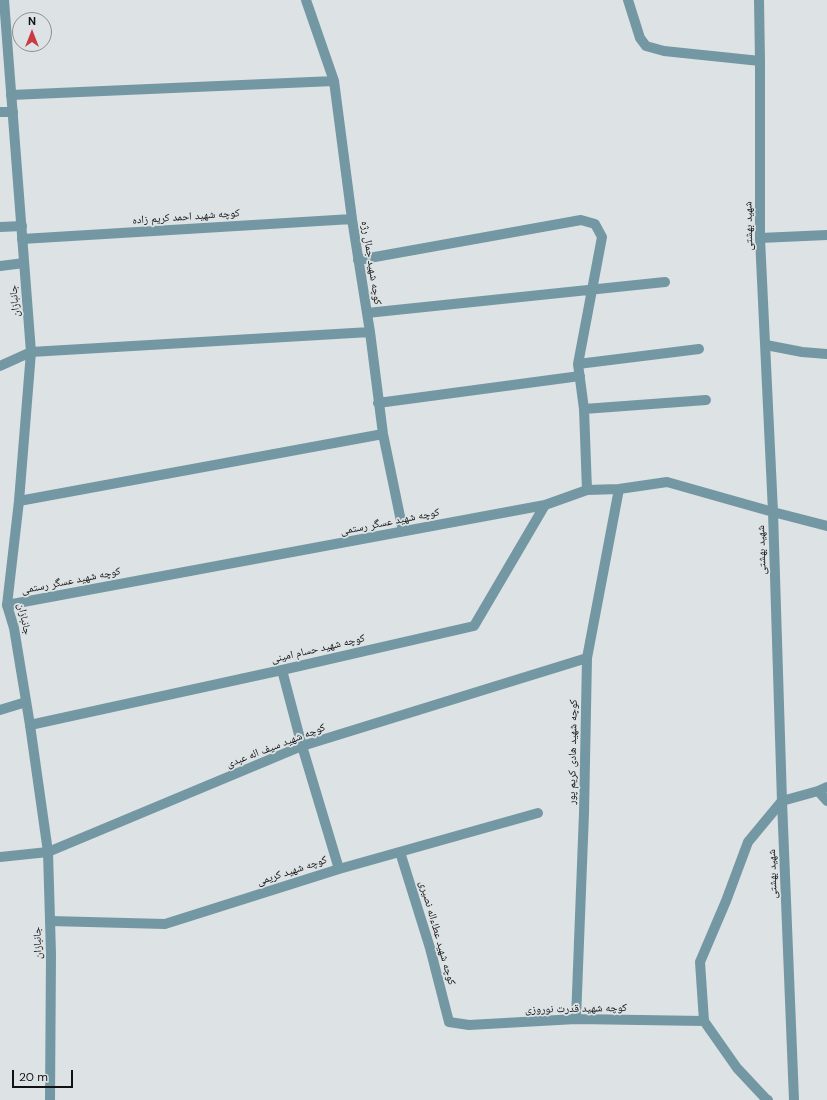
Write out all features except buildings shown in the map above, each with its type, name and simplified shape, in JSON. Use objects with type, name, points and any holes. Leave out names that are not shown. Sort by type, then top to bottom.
[{"type":"street","name":"جانبازان","points":[[4,0],[31,352],[19,501],[7,605],[14,628],[30,725],[48,852],[51,954],[50,1100]]},
{"type":"street","name":"کوچه شهید جمال رژه","points":[[306,0],[334,81],[352,219],[370,332],[378,403],[383,434],[404,531]]},
{"type":"street","points":[[628,0],[640,38],[646,46],[664,51],[760,61]]},
{"type":"street","name":"شهید بهشتی","points":[[759,0],[760,238],[773,512],[782,801],[794,1100]]},
{"type":"street","points":[[12,95],[334,81]]},
{"type":"street","points":[[0,112],[13,112]]},
{"type":"street","name":"کوچه شهید احمد کریم زاده","points":[[22,239],[352,219]]},
{"type":"street","points":[[358,260],[581,220],[595,224],[602,237],[578,364],[584,409],[587,490]]},
{"type":"street","points":[[0,227],[22,226]]},
{"type":"street","points":[[760,238],[827,235]]},
{"type":"street","points":[[0,266],[24,263]]},
{"type":"street","points":[[366,313],[665,282]]},
{"type":"street","points":[[0,366],[31,352],[370,332]]},
{"type":"street","points":[[766,345],[802,352],[827,354]]},
{"type":"street","points":[[578,364],[699,349]]},
{"type":"street","points":[[378,403],[580,376]]},
{"type":"street","points":[[584,409],[706,400]]},
{"type":"street","points":[[19,501],[383,434]]},
{"type":"street","name":"کوچه شهید عسگر رستمی","points":[[7,605],[545,505],[587,490],[619,489],[667,482],[827,526]]},
{"type":"street","name":"کوچه شهید هادی کریم پور","points":[[576,1019],[584,813],[587,658],[619,489]]},
{"type":"street","name":"کوچه شهید حسام امینی","points":[[30,725],[474,626],[545,505]]},
{"type":"street","name":"کوچه شهید سیف اله عبدی","points":[[0,857],[48,852],[302,746],[587,658]]},
{"type":"street","points":[[282,670],[302,746],[339,869]]},
{"type":"street","points":[[0,710],[26,702]]},
{"type":"street","points":[[768,1100],[766,1100],[736,1068],[704,1020],[700,962],[726,901],[748,842],[782,801],[823,789],[827,801]]},
{"type":"street","name":"کوچه شهید کریمی","points":[[50,921],[165,924],[339,869],[538,813]]},
{"type":"street","name":"کوچه شهید عطاءاله نصیری","points":[[400,852],[430,948],[449,1022]]},
{"type":"street","name":"کوچه شهید قدرت نوروزی","points":[[449,1022],[469,1025],[576,1019],[704,1020]]}]
